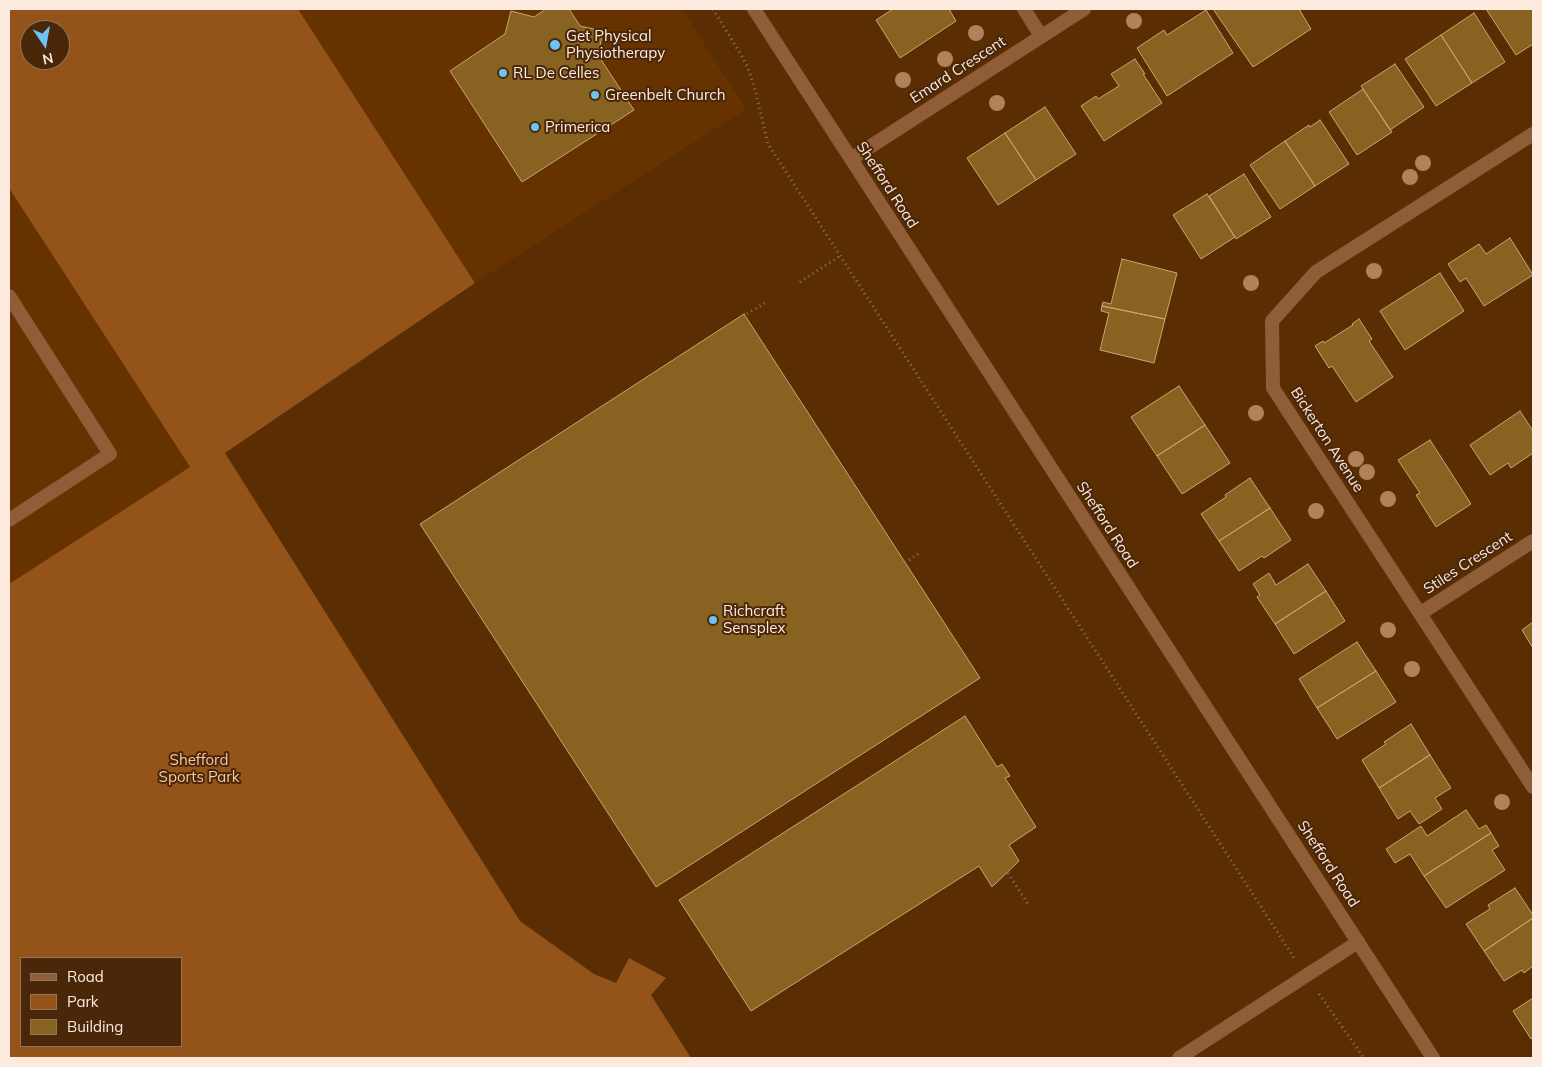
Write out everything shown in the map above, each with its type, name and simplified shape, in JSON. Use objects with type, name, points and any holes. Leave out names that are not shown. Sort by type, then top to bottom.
[{"type":"street","name":"Shefford Road","points":[[754,9],[1433,1058]]},
{"type":"street","points":[[1024,9],[1041,36]]},
{"type":"street","name":"Emard Crescent","points":[[851,159],[1084,9]]},
{"type":"street","name":"Bickerton Avenue","points":[[1533,134],[1316,272],[1272,321],[1273,388],[1533,787]]},
{"type":"street","points":[[9,296],[110,454],[9,520]]},
{"type":"street","name":"Stiles Crescent","points":[[1421,613],[1533,541]]},
{"type":"street","points":[[1180,1058],[1358,942]]},
{"type":"path","points":[[713,9],[748,68],[768,144],[1306,977],[1364,1058]]},
{"type":"path","points":[[800,282],[840,256]]},
{"type":"path","points":[[747,314],[768,301]]},
{"type":"path","points":[[905,563],[921,552]]},
{"type":"path","points":[[1008,873],[1028,904]]},
{"type":"shaded area","points":[[298,9],[682,9],[746,109],[475,283]]},
{"type":"shaded area","points":[[9,188],[190,467],[9,584]]},
{"type":"green space","name":"Shefford Sports Park","points":[[9,9],[298,9],[475,283],[225,453],[520,921],[594,974],[616,983],[629,958],[666,978],[651,995],[691,1058],[9,1058],[9,584],[190,467],[9,188]]},
{"type":"building","points":[[546,9],[569,9],[580,26],[603,31],[598,55],[634,110],[522,182],[450,71],[505,34],[511,11],[534,17]]},
{"type":"building","points":[[893,9],[949,9],[956,21],[900,58],[876,20]]},
{"type":"building","points":[[1213,9],[1299,9],[1311,29],[1253,67]]},
{"type":"building","points":[[1486,9],[1533,9],[1533,44],[1516,55]]},
{"type":"building","points":[[1206,10],[1233,53],[1167,96],[1137,48],[1164,30],[1167,35]]},
{"type":"building","points":[[1474,13],[1505,62],[1472,83],[1441,35]]},
{"type":"building","points":[[1441,35],[1472,83],[1436,106],[1405,59]]},
{"type":"building","points":[[1135,59],[1162,103],[1104,141],[1081,106],[1096,96],[1098,99],[1119,86],[1111,74]]},
{"type":"building","points":[[1395,64],[1424,107],[1390,130],[1361,86]]},
{"type":"building","points":[[1363,89],[1392,132],[1357,155],[1329,112]]},
{"type":"building","points":[[1045,107],[1076,154],[1036,180],[1005,133]]},
{"type":"building","points":[[1320,120],[1349,164],[1315,186],[1285,141]]},
{"type":"building","points":[[1005,133],[1036,180],[998,205],[967,158]]},
{"type":"building","points":[[1285,141],[1315,186],[1280,209],[1250,165]]},
{"type":"building","points":[[1244,174],[1271,217],[1236,239],[1209,196]]},
{"type":"building","points":[[1207,194],[1235,237],[1201,259],[1173,215]]},
{"type":"building","points":[[1510,238],[1533,275],[1484,306],[1466,278],[1460,282],[1448,264],[1479,244],[1486,254]]},
{"type":"building","points":[[1122,259],[1177,273],[1165,319],[1102,306],[1103,302],[1111,304]]},
{"type":"building","points":[[1440,273],[1464,311],[1405,350],[1380,311]]},
{"type":"building","points":[[1102,306],[1165,319],[1154,363],[1100,350],[1109,313],[1101,311]]},
{"type":"building","name":"Richcraft Sensplex","points":[[744,314],[980,678],[656,887],[420,524]]},
{"type":"building","points":[[1359,319],[1372,339],[1369,341],[1393,377],[1356,402],[1332,366],[1329,368],[1315,346],[1323,341],[1324,343],[1353,325]]},
{"type":"building","points":[[1179,386],[1205,425],[1157,456],[1131,417]]},
{"type":"building","points":[[1520,411],[1533,431],[1533,453],[1511,468],[1508,463],[1490,475],[1470,445]]},
{"type":"building","points":[[1205,425],[1230,463],[1182,494],[1157,456]]},
{"type":"building","points":[[1430,440],[1471,504],[1436,527],[1416,495],[1420,493],[1398,460]]},
{"type":"building","points":[[1250,478],[1270,508],[1219,541],[1201,514]]},
{"type":"building","points":[[1270,508],[1291,540],[1264,558],[1262,556],[1239,571],[1219,541]]},
{"type":"building","points":[[1308,564],[1326,591],[1275,624],[1257,597],[1260,595],[1253,584],[1269,573],[1276,585]]},
{"type":"building","points":[[1326,591],[1345,621],[1294,654],[1275,624]]},
{"type":"building","points":[[1533,622],[1533,648],[1522,630]]},
{"type":"building","points":[[1357,642],[1376,671],[1317,708],[1299,679]]},
{"type":"building","points":[[1376,671],[1396,702],[1337,739],[1317,708]]},
{"type":"building","points":[[965,716],[997,767],[1002,764],[1010,776],[1005,778],[1036,827],[1009,845],[1019,861],[992,887],[979,866],[751,1011],[679,900]]},
{"type":"building","points":[[1411,724],[1430,755],[1379,788],[1362,760]]},
{"type":"building","points":[[1430,755],[1451,788],[1435,798],[1442,809],[1419,824],[1410,811],[1398,819],[1379,788]]},
{"type":"building","points":[[1466,810],[1479,829],[1486,825],[1491,833],[1424,876],[1410,854],[1395,863],[1386,849],[1421,826],[1427,836]]},
{"type":"building","points":[[1491,833],[1499,846],[1492,850],[1505,870],[1446,908],[1424,876]]},
{"type":"building","points":[[1515,888],[1533,915],[1533,918],[1484,951],[1466,924],[1490,909],[1488,905]]},
{"type":"building","points":[[1533,918],[1533,966],[1524,973],[1522,970],[1504,981],[1484,951]]},
{"type":"building","points":[[1533,998],[1533,1037],[1531,1039],[1513,1011]]},
{"type":"place","name":"Get Physical Physiotherapy","points":[[555,45]]},
{"type":"place","name":"RL De Celles","points":[[503,73]]},
{"type":"place","name":"Greenbelt Church","points":[[595,95]]},
{"type":"place","name":"Primerica","points":[[535,127]]},
{"type":"place","name":"Richcraft Sensplex","points":[[713,620]]}]
